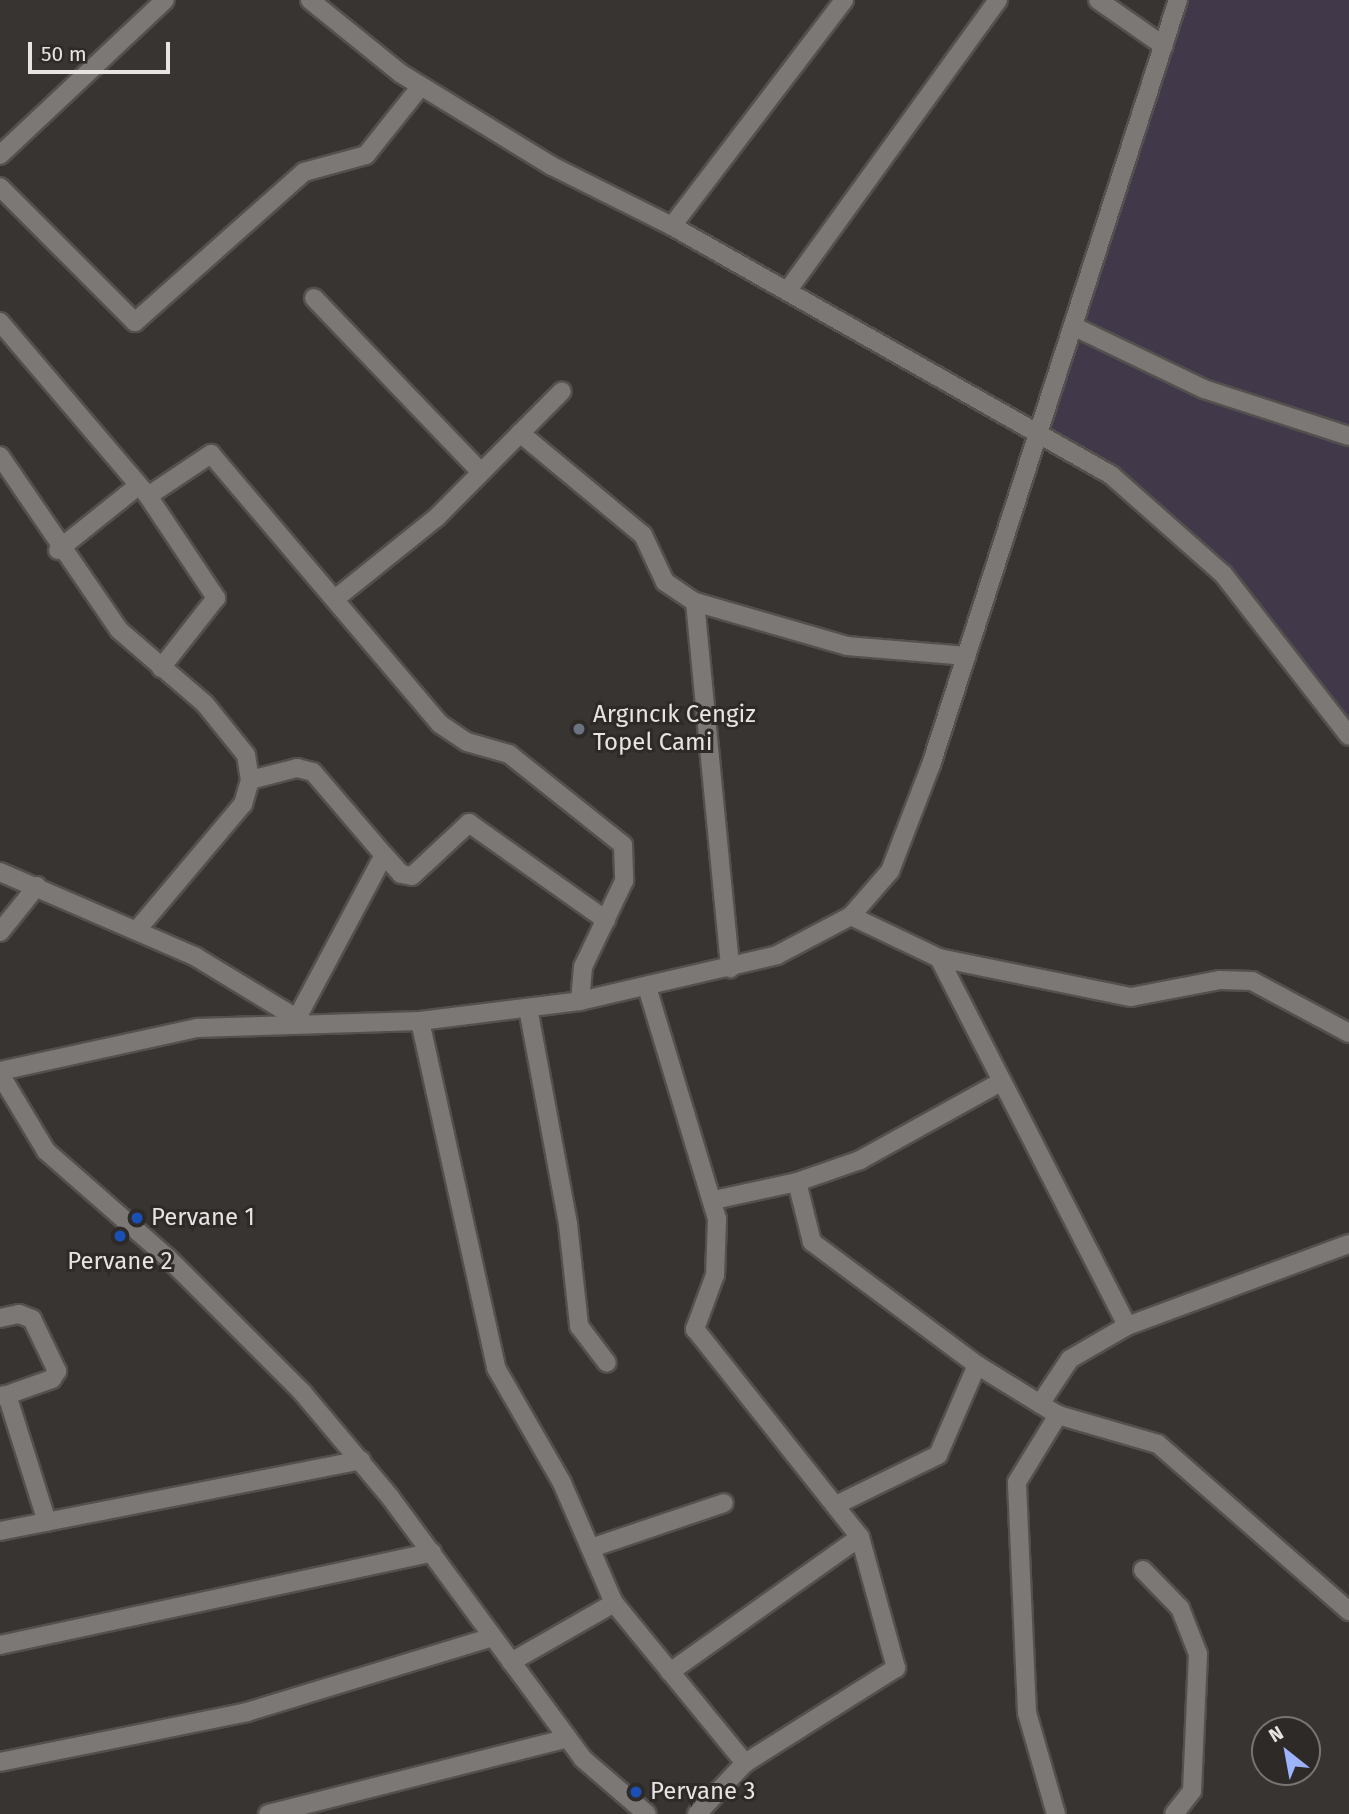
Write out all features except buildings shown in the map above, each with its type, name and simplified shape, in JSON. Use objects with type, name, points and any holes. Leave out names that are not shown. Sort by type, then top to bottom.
[{"type":"street","points":[[0,155],[165,0]]},
{"type":"street","points":[[310,0],[421,86],[552,166],[672,226],[788,290],[1038,439],[1111,475],[1200,550],[1349,736]]},
{"type":"street","points":[[672,226],[844,0]]},
{"type":"street","points":[[788,290],[998,0]]},
{"type":"street","points":[[1098,0],[1164,46]]},
{"type":"street","points":[[647,1814],[568,1738],[432,1552],[360,1460],[212,1299],[47,1151],[0,1073],[197,1028],[420,1021],[580,1002],[730,968],[797,949],[851,916],[899,853],[1075,327],[1178,0]]},
{"type":"street","points":[[0,187],[135,322],[304,172],[366,155],[421,86]]},
{"type":"street","points":[[314,298],[481,472]]},
{"type":"street","points":[[0,322],[143,491],[216,598],[161,668]]},
{"type":"street","points":[[1075,327],[1204,389],[1349,436]]},
{"type":"street","points":[[335,599],[437,517],[562,391]]},
{"type":"street","points":[[520,433],[643,535],[664,582],[695,602],[847,646],[967,656]]},
{"type":"street","points":[[58,550],[143,491],[211,454],[440,724],[467,742],[509,754],[623,845],[624,881],[583,967],[580,1002]]},
{"type":"street","points":[[0,456],[58,550],[118,630],[232,734],[246,755],[250,779],[236,814],[137,930]]},
{"type":"street","points":[[695,602],[730,968]]},
{"type":"street","points":[[250,779],[298,768],[313,772],[401,874],[412,876],[469,823],[606,920]]},
{"type":"street","points":[[304,1023],[384,855]]},
{"type":"street","points":[[0,872],[197,957],[304,1023]]},
{"type":"street","points":[[0,932],[37,886]]},
{"type":"street","points":[[851,916],[939,958],[1131,997],[1252,981],[1349,1033]]},
{"type":"street","points":[[939,958],[1126,1326]]},
{"type":"street","points":[[647,987],[714,1200],[715,1275],[695,1329],[860,1538],[896,1668],[744,1763],[697,1814]]},
{"type":"street","points":[[528,1008],[568,1224],[579,1326],[607,1363]]},
{"type":"street","points":[[420,1021],[496,1368],[594,1547],[614,1603],[744,1763]]},
{"type":"street","points":[[714,1200],[797,1182],[890,1146],[1001,1082]]},
{"type":"street","points":[[797,1182],[812,1242],[977,1365],[1058,1415],[1158,1444],[1349,1611]]},
{"type":"street","points":[[1040,1404],[1070,1359],[1126,1326],[1349,1244]]},
{"type":"street","points":[[0,1318],[19,1314],[32,1319],[57,1371],[52,1380],[3,1395],[47,1522]]},
{"type":"street","points":[[836,1505],[938,1455],[977,1365]]},
{"type":"street","points":[[1056,1814],[1027,1713],[1017,1482],[1058,1415]]},
{"type":"street","points":[[0,1531],[360,1460]]},
{"type":"street","points":[[594,1547],[724,1503]]},
{"type":"street","points":[[670,1672],[860,1538]]},
{"type":"street","points":[[0,1645],[432,1552]]},
{"type":"street","points":[[1143,1570],[1180,1608],[1198,1654],[1192,1791],[1174,1814]]},
{"type":"street","points":[[511,1662],[614,1603]]},
{"type":"street","points":[[0,1762],[247,1712],[492,1637]]},
{"type":"street","points":[[268,1814],[568,1738]]},
{"type":"shaded area","points":[[1178,0],[1349,0],[1349,737],[1175,526],[1048,442]]},
{"type":"place","name":"Argıncık Cengiz Topel Cami","points":[[579,729]]},
{"type":"place","name":"Pervane 1","points":[[137,1218]]},
{"type":"place","name":"Pervane 2","points":[[120,1236]]},
{"type":"place","name":"Pervane 3","points":[[636,1792]]}]
